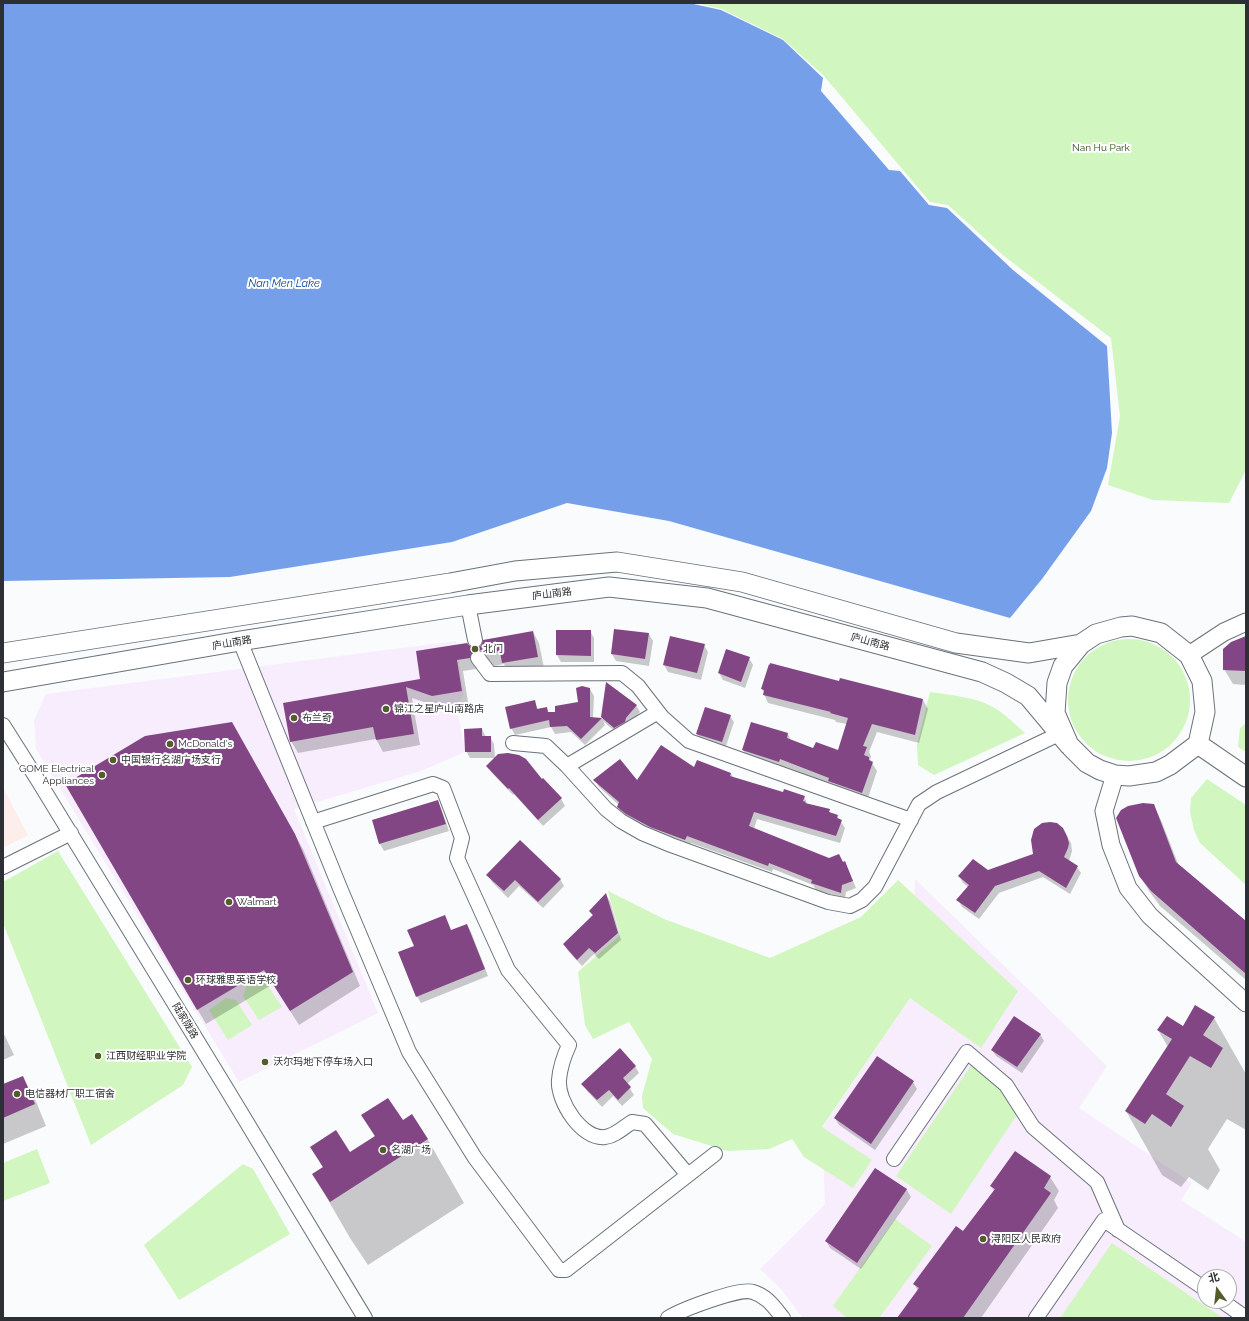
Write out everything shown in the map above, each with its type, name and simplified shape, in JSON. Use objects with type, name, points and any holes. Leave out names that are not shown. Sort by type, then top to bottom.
[{"type":"main road","points":[[3,653],[442,584],[515,571],[617,562],[742,582],[956,643],[1029,652],[1081,644]]},
{"type":"main road","name":"庐山南路","points":[[3,682],[468,605],[609,587],[707,598],[982,672],[1006,683],[1028,696],[1064,740],[1087,763],[1100,770],[1115,775]]},
{"type":"main road","points":[[1064,740],[1056,713],[1057,683],[1063,666],[1081,644],[1096,634],[1121,627],[1132,626],[1162,633],[1189,655],[1202,681],[1204,712],[1198,744],[1170,765],[1156,772],[1129,776],[1115,775]]},
{"type":"main road","points":[[1198,744],[1246,777]]},
{"type":"street","points":[[468,605],[475,640]]},
{"type":"street","points":[[1189,655],[1224,632],[1246,622]]},
{"type":"street","points":[[240,642],[409,1052],[475,1158],[559,1270],[566,1270],[715,1154]]},
{"type":"street","points":[[478,658],[490,674],[622,673],[638,686],[658,712],[689,741],[911,820]]},
{"type":"street","points":[[567,766],[658,712]]},
{"type":"street","name":"陆家陇路","points":[[3,725],[365,1318]]},
{"type":"street","points":[[513,743],[546,746],[567,766],[606,809],[621,821],[642,833],[828,902],[850,906],[862,900],[875,887],[919,804],[937,792],[1064,740]]},
{"type":"street","points":[[1115,775],[1104,811],[1111,845],[1128,888],[1150,916],[1246,1003]]},
{"type":"street","points":[[313,822],[433,784],[443,788],[462,838],[457,858],[508,970],[569,1045],[562,1062],[558,1082],[562,1099],[569,1113],[578,1125],[593,1135],[604,1137],[611,1136],[632,1122],[645,1124],[688,1175]]},
{"type":"street","points":[[3,867],[70,833]]},
{"type":"street","points":[[894,1159],[967,1052],[1006,1085],[1033,1127],[1097,1182],[1118,1230]]},
{"type":"street","points":[[1036,1318],[1104,1220],[1197,1284]]},
{"type":"street","points":[[668,1318],[712,1299],[752,1291],[768,1300],[783,1318]]},
{"type":"street","points":[[1233,1309],[1246,1318]]},
{"type":"shaded area","points":[[456,641],[464,694],[457,707],[465,752],[421,771],[294,809],[378,1013],[239,1082],[36,749],[34,720],[46,694]]},
{"type":"shaded area","points":[[3,788],[28,835],[3,848]]},
{"type":"shaded area","name":"浔阳区人民政府","points":[[915,879],[1107,1066],[1079,1108],[1192,1183],[1181,1200],[1246,1242],[1246,1318],[803,1318],[781,1289],[760,1269],[825,1204],[822,1128],[910,998]]},
{"type":"green space","name":"Nan Hu Park","points":[[696,3],[1246,3],[1246,470],[1229,503],[1153,500],[1108,485],[1120,416],[1111,338],[1004,256],[948,205],[930,202],[824,76],[783,39],[722,9]]},
{"type":"green space","points":[[1129,639],[1141,640],[1152,644],[1172,657],[1185,677],[1189,688],[1189,712],[1185,723],[1172,743],[1152,756],[1141,760],[1129,761],[1117,760],[1106,756],[1086,743],[1073,723],[1069,712],[1068,700],[1069,688],[1073,677],[1086,657],[1106,644],[1117,640]]},
{"type":"green space","points":[[930,692],[963,697],[979,701],[993,707],[1010,719],[1025,733],[934,775],[918,765],[917,745]]},
{"type":"green space","points":[[1246,723],[1246,752],[1238,747],[1240,728]]},
{"type":"green space","points":[[1207,779],[1246,805],[1246,885],[1200,843],[1194,830],[1190,812],[1191,798]]},
{"type":"green space","points":[[58,851],[192,1067],[183,1085],[91,1145],[3,923],[3,882]]},
{"type":"green space","points":[[898,880],[1018,991],[981,1048],[910,998],[822,1127],[872,1160],[853,1188],[804,1157],[792,1139],[769,1149],[728,1151],[673,1134],[643,1108],[642,1096],[652,1059],[629,1022],[593,1039],[585,1025],[578,972],[620,935],[608,891],[664,919],[770,958],[861,917]]},
{"type":"green space","points":[[262,977],[282,1007],[259,1020],[243,996],[247,986]]},
{"type":"green space","points":[[226,998],[236,1000],[252,1025],[228,1040],[209,1010]]},
{"type":"green space","points":[[972,1064],[1003,1092],[1018,1113],[951,1214],[896,1176]]},
{"type":"green space","points":[[37,1149],[50,1183],[3,1201],[3,1163]]},
{"type":"green space","points":[[243,1164],[253,1169],[290,1234],[179,1300],[144,1245]]},
{"type":"green space","points":[[895,1219],[932,1246],[879,1318],[847,1318],[833,1306]]},
{"type":"green space","points":[[1112,1243],[1197,1300],[1197,1309],[1210,1309],[1223,1318],[1060,1318]]},
{"type":"water","name":"Nan Men Lake","points":[[3,3],[689,3],[721,10],[783,40],[823,78],[821,91],[889,170],[900,171],[929,205],[947,208],[1013,270],[1107,346],[1112,433],[1107,468],[1091,511],[1042,579],[1010,618],[669,521],[567,503],[452,542],[230,577],[3,581]]},
{"type":"building","points":[[614,629],[649,633],[645,659],[611,654]]},
{"type":"building","points":[[556,630],[591,630],[591,656],[556,655]]},
{"type":"building","points":[[533,631],[538,657],[502,663],[500,652],[486,655],[482,650],[477,650],[473,651],[470,658],[457,660],[462,691],[432,696],[406,687],[414,734],[376,740],[373,727],[290,742],[283,703],[420,679],[416,651],[467,643],[472,648],[476,648],[481,646],[483,640]]},
{"type":"building","points":[[670,636],[705,644],[697,673],[663,665]]},
{"type":"building","points":[[1246,636],[1246,671],[1223,670],[1223,649],[1231,642]]},
{"type":"building","points":[[726,649],[750,657],[741,682],[718,673]]},
{"type":"building","points":[[770,663],[839,681],[840,678],[923,699],[915,735],[872,724],[863,746],[867,747],[864,755],[869,757],[869,760],[873,762],[862,793],[828,781],[829,778],[780,759],[779,762],[742,750],[751,722],[788,733],[787,738],[813,748],[816,742],[838,750],[848,718],[830,713],[831,712],[763,695],[764,690],[761,689]]},
{"type":"building","points":[[606,682],[637,705],[626,718],[625,722],[614,728],[601,717]]},
{"type":"building","points":[[582,686],[590,688],[590,717],[602,718],[581,739],[567,726],[550,727],[549,720],[510,729],[505,707],[535,700],[537,709],[547,707],[548,712],[555,712],[555,706],[578,702],[576,688]]},
{"type":"building","points":[[705,707],[731,715],[722,742],[696,734]]},
{"type":"building","name":"Walmart","points":[[232,722],[295,834],[353,972],[290,1011],[264,970],[197,1010],[65,784],[145,736]]},
{"type":"building","points":[[482,728],[482,736],[491,736],[491,752],[465,752],[464,729]]},
{"type":"building","points":[[661,745],[694,767],[697,760],[731,773],[730,776],[783,792],[784,789],[805,796],[803,801],[806,802],[805,803],[830,809],[829,812],[838,815],[837,818],[842,820],[836,836],[754,812],[749,826],[829,858],[839,854],[843,862],[845,861],[853,881],[842,885],[841,893],[811,883],[812,880],[769,863],[768,866],[687,836],[685,840],[650,827],[626,814],[617,807],[619,802],[593,780],[620,759],[637,780]]},
{"type":"building","points":[[508,753],[519,755],[526,759],[542,779],[543,778],[562,798],[538,820],[509,788],[508,789],[486,766],[498,754]]},
{"type":"building","points":[[438,800],[446,824],[379,844],[372,820]]},
{"type":"building","points":[[1143,803],[1154,804],[1176,862],[1246,921],[1246,974],[1151,891],[1139,876],[1116,818],[1121,810],[1128,806]]},
{"type":"building","points":[[1042,823],[1057,823],[1063,828],[1069,843],[1064,857],[1078,866],[1066,888],[1039,871],[995,886],[975,913],[956,900],[969,885],[958,876],[973,859],[988,870],[1033,854],[1031,840],[1034,829]]},
{"type":"building","points":[[520,840],[561,879],[538,902],[515,880],[504,891],[486,875]]},
{"type":"building","points":[[606,893],[618,933],[595,953],[589,948],[577,960],[563,944],[593,915],[589,911]]},
{"type":"building","points":[[445,915],[451,930],[467,924],[485,969],[416,997],[398,952],[414,946],[407,930]]},
{"type":"building","points":[[1195,1005],[1215,1017],[1203,1035],[1223,1048],[1211,1068],[1190,1056],[1166,1094],[1184,1106],[1171,1127],[1152,1114],[1145,1124],[1125,1111],[1172,1039],[1157,1030],[1167,1016],[1183,1026]]},
{"type":"building","points":[[1014,1016],[1041,1034],[1017,1067],[991,1050]]},
{"type":"building","points":[[620,1048],[636,1066],[623,1078],[631,1087],[618,1100],[609,1090],[597,1100],[581,1084]]},
{"type":"building","points":[[877,1056],[914,1081],[871,1144],[834,1118]]},
{"type":"building","name":"电信器材厂职工宿舍","points":[[23,1076],[35,1104],[3,1118],[3,1084]]},
{"type":"building","name":"名湖广场","points":[[388,1098],[403,1120],[412,1114],[428,1139],[330,1202],[312,1174],[323,1167],[310,1147],[336,1130],[350,1152],[375,1136],[361,1115]]},
{"type":"building","name":"浔阳区人民政府","points":[[1015,1151],[1051,1176],[1044,1188],[1051,1193],[963,1318],[897,1318],[919,1288],[913,1284],[956,1226],[963,1231],[995,1189],[990,1186]]},
{"type":"building","points":[[875,1168],[907,1189],[857,1263],[825,1241]]},
{"type":"place","name":"北门","points":[[475,649]]},
{"type":"place","name":"锦江之星庐山南路店","points":[[386,709]]},
{"type":"place","name":"布兰奇","points":[[294,718]]},
{"type":"place","name":"McDonald's","points":[[170,744]]},
{"type":"place","name":"中国银行名湖广场支行","points":[[113,760]]},
{"type":"place","name":"GOME Electrical Appliances","points":[[102,775]]},
{"type":"place","name":"Walmart","points":[[229,902]]},
{"type":"place","name":"环球雅思英语学校","points":[[188,980]]},
{"type":"place","name":"江西财经职业学院","points":[[98,1056]]},
{"type":"place","name":"沃尔玛地下停车场入口","points":[[265,1062]]},
{"type":"place","name":"电信器材厂职工宿舍","points":[[17,1094]]},
{"type":"place","name":"名湖广场","points":[[383,1150]]},
{"type":"place","name":"浔阳区人民政府","points":[[983,1239]]}]
